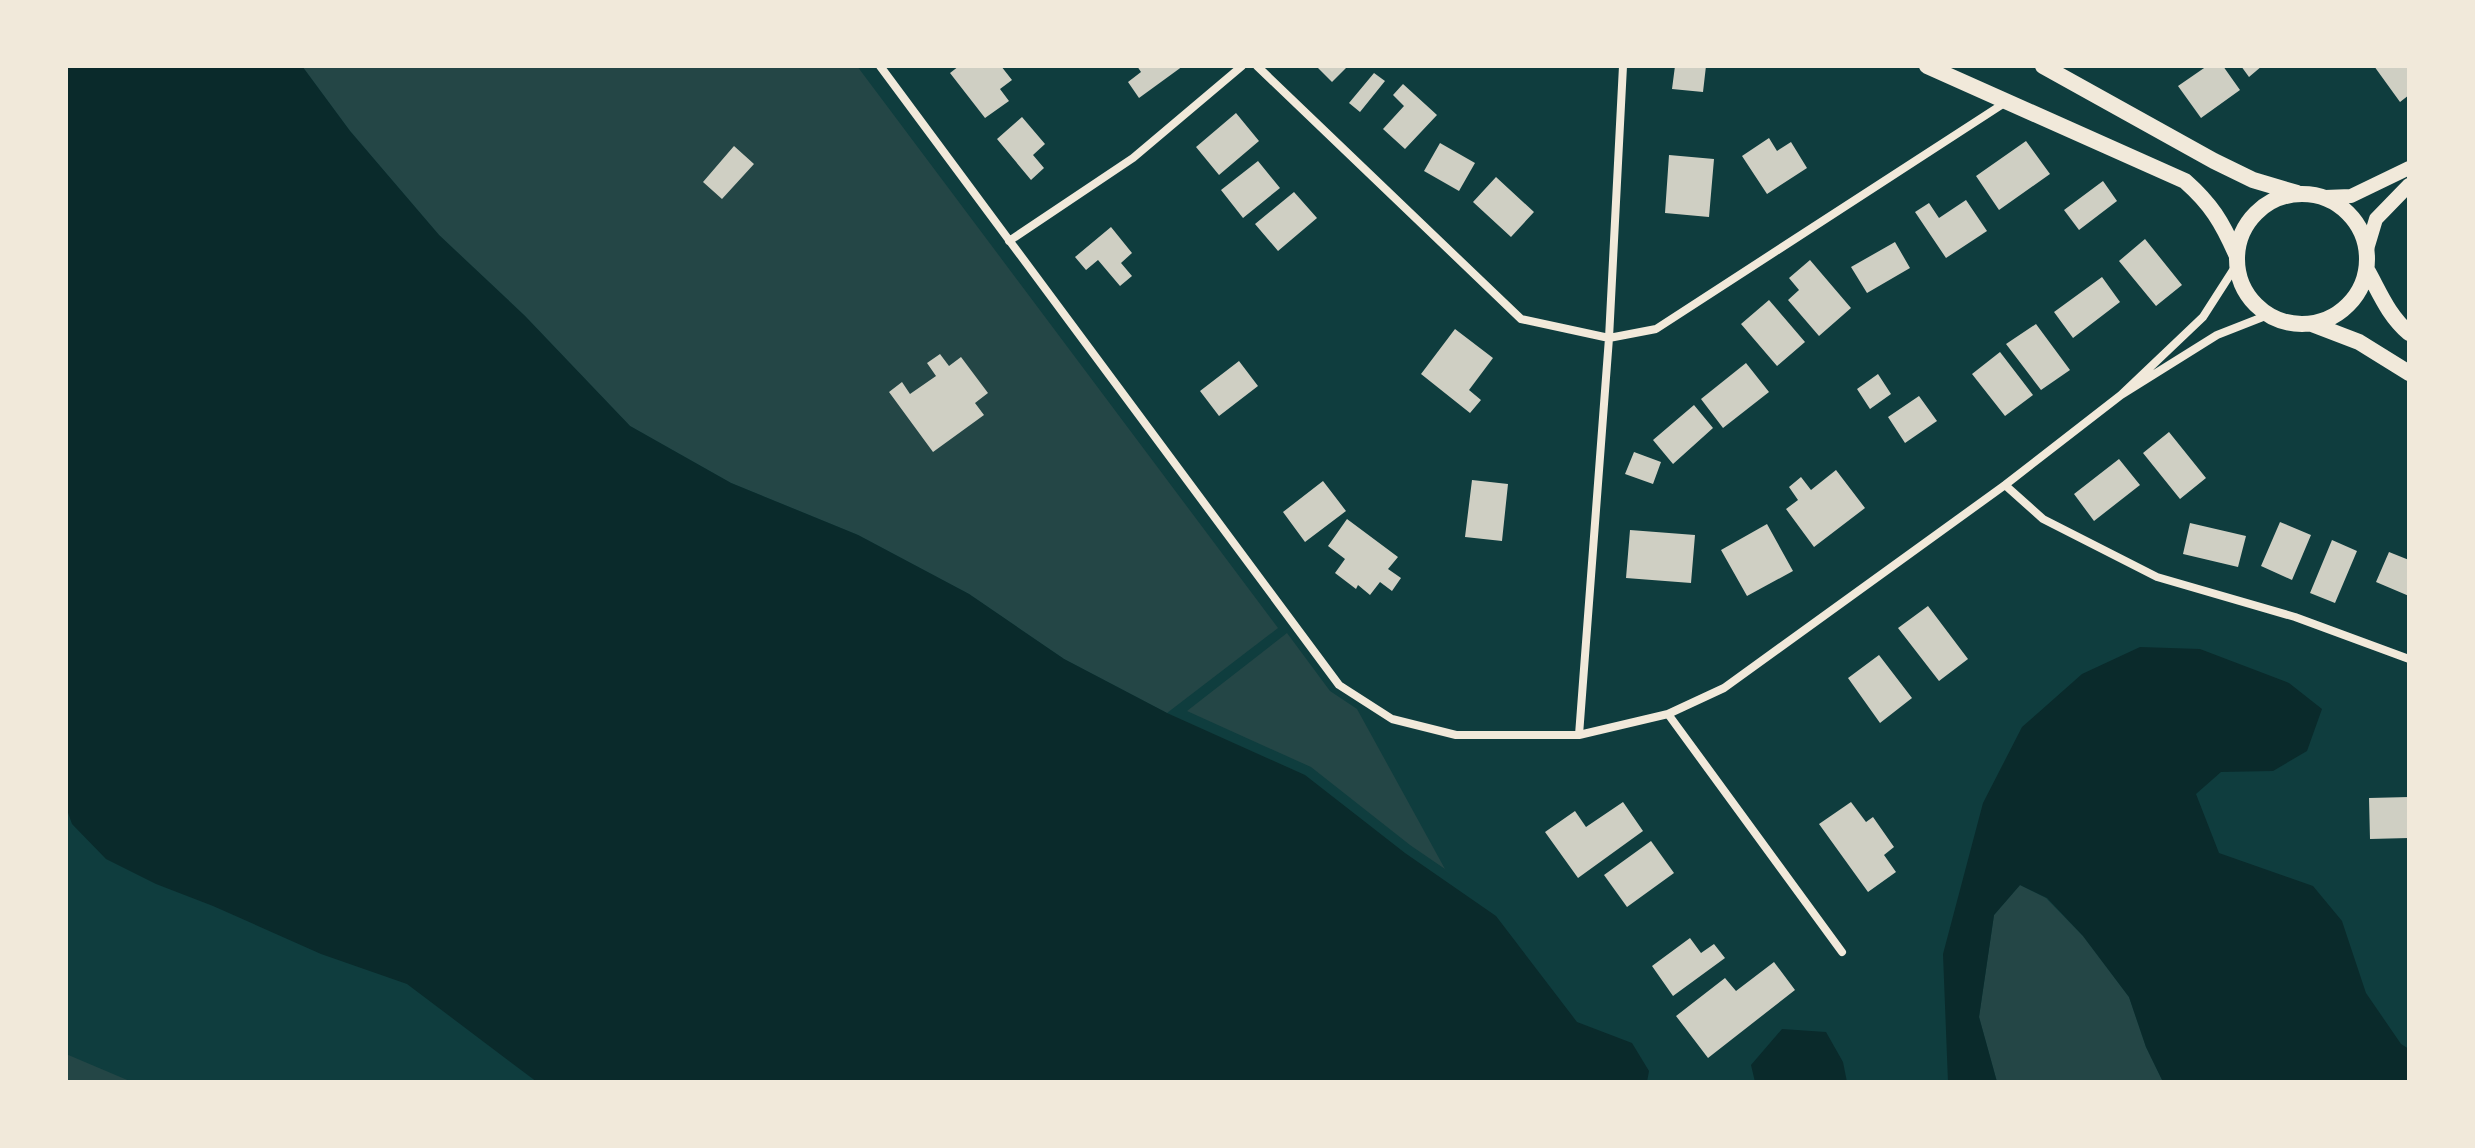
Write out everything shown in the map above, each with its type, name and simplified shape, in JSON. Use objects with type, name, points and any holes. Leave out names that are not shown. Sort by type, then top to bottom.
[{"type":"main road","points":[[1927,66],[2185,181],[2218,216],[2236,259],[2243,287],[2251,301],[2268,315],[2294,324],[2312,324],[2330,318],[2345,308],[2358,292],[2367,270],[2367,249],[2355,219],[2336,202],[2253,180],[2214,161],[2057,68]]},
{"type":"main road","points":[[2236,259],[2244,228],[2257,211],[2276,199],[2298,193]]},
{"type":"main road","points":[[2367,270],[2384,305],[2409,333]]},
{"type":"main road","points":[[2312,324],[2359,342],[2409,373]]},
{"type":"street","points":[[880,66],[1339,685],[1392,719],[1456,735],[1579,735],[1668,714],[1724,688],[2005,485],[2121,395],[2203,317],[2236,259]]},
{"type":"street","points":[[1009,241],[1133,158],[1242,66]]},
{"type":"street","points":[[1257,66],[1521,319],[1609,338],[1656,329],[2007,101]]},
{"type":"street","points":[[1579,735],[1609,338],[1623,66]]},
{"type":"street","points":[[2325,197],[2351,196],[2409,168]]},
{"type":"street","points":[[2367,249],[2376,219],[2409,185]]},
{"type":"street","points":[[2121,395],[2217,335],[2268,315]]},
{"type":"street","points":[[2005,485],[2043,519],[2157,577],[2295,617],[2409,659]]},
{"type":"street","points":[[1668,714],[1842,952]]},
{"type":"shaded area","points":[[66,66],[302,66],[350,131],[439,235],[525,316],[630,426],[731,483],[858,535],[969,594],[1064,659],[1167,713],[1305,775],[1405,853],[1496,916],[1577,1022],[1632,1043],[1649,1071],[1647,1082],[537,1082],[407,984],[321,954],[156,884],[106,859],[72,824],[66,807]]},
{"type":"shaded area","points":[[302,66],[857,66],[1278,628],[1167,713],[1064,659],[969,594],[858,535],[731,483],[630,426],[525,316],[439,235],[350,131]]},
{"type":"shaded area","points":[[1287,633],[1330,691],[1357,709],[1445,869],[1311,767],[1187,711]]},
{"type":"shaded area","points":[[2140,647],[2200,649],[2289,683],[2322,709],[2307,751],[2273,771],[2221,772],[2196,794],[2219,853],[2313,886],[2342,921],[2366,993],[2401,1044],[2409,1049],[2409,1082],[2163,1082],[2146,1047],[2129,997],[2083,936],[2047,898],[2020,885],[1994,915],[1979,1017],[1997,1082],[1948,1082],[1943,954],[1983,803],[2022,727],[2082,674]]},
{"type":"shaded area","points":[[2020,885],[2046,898],[2083,936],[2129,997],[2146,1047],[2163,1082],[1997,1082],[1979,1017],[1994,915]]},
{"type":"shaded area","points":[[1782,1029],[1826,1032],[1843,1062],[1847,1082],[1755,1082],[1751,1065]]},
{"type":"shaded area","points":[[66,1054],[132,1082],[66,1082]]},
{"type":"building","points":[[959,66],[1001,66],[1012,80],[1000,89],[1009,101],[985,118],[950,73]]},
{"type":"building","points":[[1137,66],[1183,66],[1139,98],[1128,82],[1141,72]]},
{"type":"building","points":[[1316,66],[1348,66],[1332,82]]},
{"type":"building","points":[[1675,66],[1706,66],[1703,92],[1672,89]]},
{"type":"building","points":[[2207,66],[2223,66],[2240,90],[2201,118],[2178,86]]},
{"type":"building","points":[[2241,66],[2262,66],[2249,77]]},
{"type":"building","points":[[2374,66],[2409,66],[2409,95],[2400,102]]},
{"type":"building","points":[[1374,73],[1385,81],[1360,112],[1349,103]]},
{"type":"building","points":[[1403,84],[1437,115],[1405,149],[1383,129],[1404,106],[1393,95]]},
{"type":"building","points":[[1236,113],[1259,141],[1219,175],[1196,147]]},
{"type":"building","points":[[1022,117],[1045,144],[1033,155],[1044,168],[1031,180],[997,139]]},
{"type":"building","points":[[1769,138],[1777,151],[1791,142],[1807,168],[1767,194],[1742,156]]},
{"type":"building","points":[[2026,141],[2050,174],[1999,210],[1976,176]]},
{"type":"building","points":[[1440,143],[1475,163],[1459,191],[1424,171]]},
{"type":"building","points":[[734,146],[754,164],[722,199],[703,182]]},
{"type":"building","points":[[1669,155],[1714,159],[1709,217],[1665,213]]},
{"type":"building","points":[[1258,161],[1280,188],[1243,218],[1221,190]]},
{"type":"building","points":[[1496,177],[1534,212],[1511,237],[1473,202]]},
{"type":"building","points":[[2103,181],[2117,201],[2079,230],[2064,210]]},
{"type":"building","points":[[1294,192],[1317,218],[1278,251],[1255,224]]},
{"type":"building","points":[[1966,200],[1987,231],[1946,258],[1915,212],[1929,203],[1939,218]]},
{"type":"building","points":[[1111,227],[1132,253],[1121,263],[1132,276],[1120,286],[1098,260],[1086,270],[1075,257]]},
{"type":"building","points":[[2145,239],[2182,285],[2156,306],[2119,261]]},
{"type":"building","points":[[1895,242],[1910,268],[1867,293],[1851,267]]},
{"type":"building","points":[[1810,260],[1851,308],[1819,336],[1788,300],[1799,290],[1789,278]]},
{"type":"building","points":[[2102,277],[2120,302],[2073,338],[2054,312]]},
{"type":"building","points":[[1769,300],[1805,342],[1777,366],[1741,324]]},
{"type":"building","points":[[2036,324],[2070,370],[2041,390],[2006,344]]},
{"type":"building","points":[[1455,329],[1493,358],[1469,390],[1481,400],[1470,413],[1421,374]]},
{"type":"building","points":[[2000,352],[2033,395],[2005,416],[1972,374]]},
{"type":"building","points":[[940,354],[949,366],[961,357],[988,393],[975,403],[984,415],[933,452],[889,392],[902,382],[910,394],[936,376],[927,363]]},
{"type":"building","points":[[1239,361],[1258,386],[1219,416],[1200,391]]},
{"type":"building","points":[[1746,363],[1769,392],[1723,428],[1701,399]]},
{"type":"building","points":[[1878,374],[1891,394],[1870,409],[1857,389]]},
{"type":"building","points":[[1919,396],[1937,421],[1905,443],[1888,417]]},
{"type":"building","points":[[1694,405],[1713,428],[1673,464],[1653,440]]},
{"type":"building","points":[[2169,432],[2206,478],[2180,499],[2143,453]]},
{"type":"building","points":[[1634,452],[1661,462],[1653,484],[1625,474]]},
{"type":"building","points":[[2119,459],[2140,485],[2094,521],[2074,494]]},
{"type":"building","points":[[1836,470],[1865,508],[1814,547],[1786,509],[1798,500],[1789,487],[1801,477],[1811,490]]},
{"type":"building","points":[[1472,480],[1508,484],[1502,541],[1465,537]]},
{"type":"building","points":[[1323,481],[1346,511],[1305,542],[1283,512]]},
{"type":"building","points":[[1347,519],[1398,557],[1388,569],[1401,578],[1392,591],[1380,582],[1370,595],[1335,573],[1345,559],[1328,546]]},
{"type":"building","points":[[2280,522],[2311,535],[2292,580],[2261,566]]},
{"type":"building","points":[[2190,523],[2246,536],[2238,567],[2183,554]]},
{"type":"building","points":[[1767,524],[1793,571],[1747,596],[1721,550]]},
{"type":"building","points":[[1630,530],[1695,535],[1691,583],[1626,578]]},
{"type":"building","points":[[2332,540],[2357,551],[2335,603],[2310,593]]},
{"type":"building","points":[[2389,552],[2409,560],[2409,596],[2376,582]]},
{"type":"building","points":[[1928,606],[1968,659],[1939,681],[1898,628]]},
{"type":"building","points":[[1879,655],[1912,698],[1880,723],[1848,678]]},
{"type":"building","points":[[2409,797],[2409,838],[2370,839],[2369,798]]},
{"type":"building","points":[[1623,802],[1643,831],[1578,878],[1545,832],[1575,811],[1586,827]]},
{"type":"building","points":[[1851,802],[1866,822],[1873,817],[1894,847],[1884,855],[1896,872],[1868,892],[1819,824]]},
{"type":"building","points":[[1651,841],[1674,873],[1627,907],[1604,875]]},
{"type":"building","points":[[1690,938],[1701,953],[1714,944],[1725,958],[1673,996],[1652,966]]},
{"type":"building","points":[[1774,962],[1795,990],[1708,1058],[1676,1016],[1725,978],[1736,991]]}]
